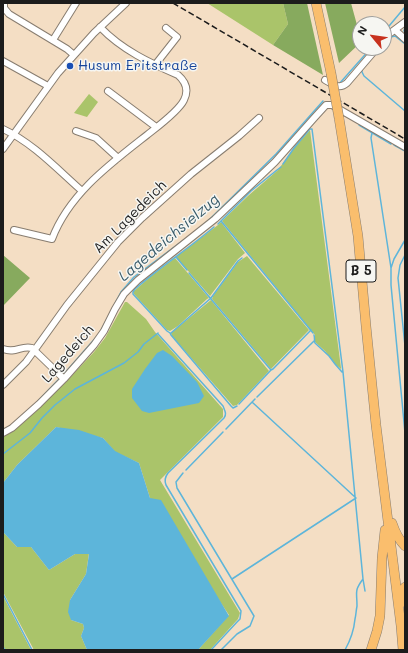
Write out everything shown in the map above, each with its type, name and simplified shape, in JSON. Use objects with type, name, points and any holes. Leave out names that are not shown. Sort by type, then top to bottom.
[{"type":"highway","name":"B 5","points":[[316,3],[328,77],[339,118],[358,236],[369,357],[403,650]]},
{"type":"highway","points":[[387,512],[399,540],[405,546]]},
{"type":"highway","points":[[371,650],[380,616],[382,558],[387,512]]},
{"type":"highway","points":[[401,626],[400,596],[405,587]]},
{"type":"street","points":[[4,3],[4,8],[9,14],[53,40],[74,55]]},
{"type":"street","points":[[53,40],[76,3]]},
{"type":"street","points":[[3,149],[58,73],[100,27],[126,3]]},
{"type":"street","points":[[392,32],[405,22]]},
{"type":"street","points":[[14,230],[52,239],[61,219],[82,191],[100,173],[156,127],[184,101],[187,93],[183,80],[125,48],[100,27]]},
{"type":"street","points":[[155,65],[177,37],[166,28]]},
{"type":"street","points":[[395,30],[405,40]]},
{"type":"street","points":[[328,77],[337,86],[343,86],[347,84],[370,56]]},
{"type":"street","points":[[3,60],[48,86]]},
{"type":"street","points":[[108,91],[156,127]]},
{"type":"street","name":"Lagedeich","points":[[3,433],[23,419],[64,379],[94,345],[104,331],[124,294],[138,280],[215,219],[276,162],[326,105],[332,105],[405,147]]},
{"type":"street","name":"Am Lagedeich","points":[[3,385],[35,351],[67,305],[118,242],[142,218],[191,174],[259,118]]},
{"type":"street","points":[[3,129],[33,148],[82,191]]},
{"type":"street","points":[[76,131],[96,138],[118,158]]},
{"type":"street","points":[[3,349],[15,351],[27,347],[32,348],[64,379]]},
{"type":"green space","points":[[207,3],[283,3],[288,24],[273,45]]},
{"type":"green space","points":[[283,3],[307,3],[323,75],[273,45],[288,24]]},
{"type":"green space","points":[[325,3],[351,3],[355,16],[352,16],[352,51],[339,63]]},
{"type":"green space","points":[[89,94],[98,102],[87,117],[74,113]]},
{"type":"green space","points":[[310,130],[341,369],[315,342],[315,335],[222,221],[278,170],[294,148]]},
{"type":"green space","points":[[221,222],[245,253],[238,259],[210,296],[176,257]]},
{"type":"green space","points":[[3,255],[30,278],[3,306]]},
{"type":"green space","points":[[247,256],[309,330],[271,369],[212,299],[238,262]]},
{"type":"green space","points":[[175,258],[209,298],[178,326],[170,331],[167,330],[133,292]]},
{"type":"green space","points":[[211,300],[269,371],[237,405],[233,406],[171,333]]},
{"type":"green space","points":[[125,302],[127,302],[146,319],[155,332],[223,409],[223,417],[160,480],[240,613],[238,619],[210,650],[198,650],[229,615],[150,498],[139,463],[115,452],[103,438],[56,427],[17,465],[3,483],[3,437],[15,430],[66,382],[94,352],[105,338]]},
{"type":"green space","points":[[3,532],[17,547],[31,547],[49,570],[75,554],[89,553],[86,574],[70,600],[71,620],[83,624],[84,628],[81,636],[87,650],[34,650],[3,592]]},
{"type":"green space","points":[[3,596],[31,650],[3,650]]},
{"type":"water","points":[[163,350],[172,356],[197,382],[204,396],[199,403],[149,413],[142,411],[132,398],[132,389],[157,353]]},
{"type":"water","points":[[56,427],[79,430],[103,438],[115,451],[139,463],[150,498],[161,500],[229,616],[198,650],[87,650],[81,636],[84,628],[83,624],[71,620],[68,612],[70,600],[86,574],[89,554],[75,554],[49,570],[31,547],[17,547],[3,532],[3,483],[17,465]]},
{"type":"waterway","name":"Lagedeichsielzug","points":[[392,22],[405,7]]},
{"type":"waterway","points":[[405,27],[405,32]]},
{"type":"waterway","points":[[392,37],[395,36],[405,44]]},
{"type":"waterway","name":"Lagedeichsielzug","points":[[339,84],[364,56]]},
{"type":"waterway","points":[[362,70],[364,76],[405,111]]},
{"type":"waterway","name":"Lagedeichsielzug","points":[[202,226],[276,154],[323,101]]},
{"type":"waterway","points":[[359,125],[391,144]]},
{"type":"waterway","points":[[283,164],[294,148],[309,130],[312,129],[343,372],[363,579],[357,589],[357,606],[354,627],[345,650]]},
{"type":"waterway","points":[[372,133],[371,138],[391,268]]},
{"type":"waterway","points":[[394,145],[405,151]]},
{"type":"waterway","points":[[218,224],[251,191],[281,167]]},
{"type":"waterway","points":[[221,221],[313,333]]},
{"type":"waterway","points":[[214,227],[135,289],[133,294],[170,333],[231,406],[233,408],[237,406]]},
{"type":"waterway","name":"Lagedeichsielzug","points":[[63,375],[99,334],[121,292],[134,277],[185,239]]},
{"type":"waterway","points":[[405,240],[394,259],[391,268],[391,285],[405,433]]},
{"type":"waterway","points":[[405,255],[400,265],[398,278],[405,346]]},
{"type":"waterway","points":[[176,257],[187,270]]},
{"type":"waterway","points":[[171,333],[211,298],[238,261],[242,258]]},
{"type":"waterway","points":[[189,273],[271,370]]},
{"type":"waterway","points":[[239,404],[311,330]]},
{"type":"waterway","points":[[3,454],[30,433],[55,405],[75,389],[124,363],[158,333]]},
{"type":"waterway","points":[[158,334],[223,406],[225,412],[224,418],[168,473],[165,480],[166,485],[241,611],[240,619],[211,650]]},
{"type":"waterway","points":[[314,335],[315,343],[329,356],[342,372]]},
{"type":"waterway","points":[[257,397],[314,341]]},
{"type":"waterway","name":"Lagedeichsielzug","points":[[37,402],[61,377]]},
{"type":"waterway","points":[[226,429],[255,399]]},
{"type":"waterway","points":[[232,579],[356,498],[252,402]]},
{"type":"waterway","points":[[186,470],[223,432]]},
{"type":"waterway","points":[[183,473],[176,482],[177,488],[254,616],[250,626],[237,634],[221,650]]},
{"type":"waterway","points":[[363,579],[365,591]]},
{"type":"waterway","points":[[3,594],[32,650]]},
{"type":"railway","points":[[173,3],[405,139]]},
{"type":"place","name":"Husum Eritstraße","points":[[70,66]]}]
